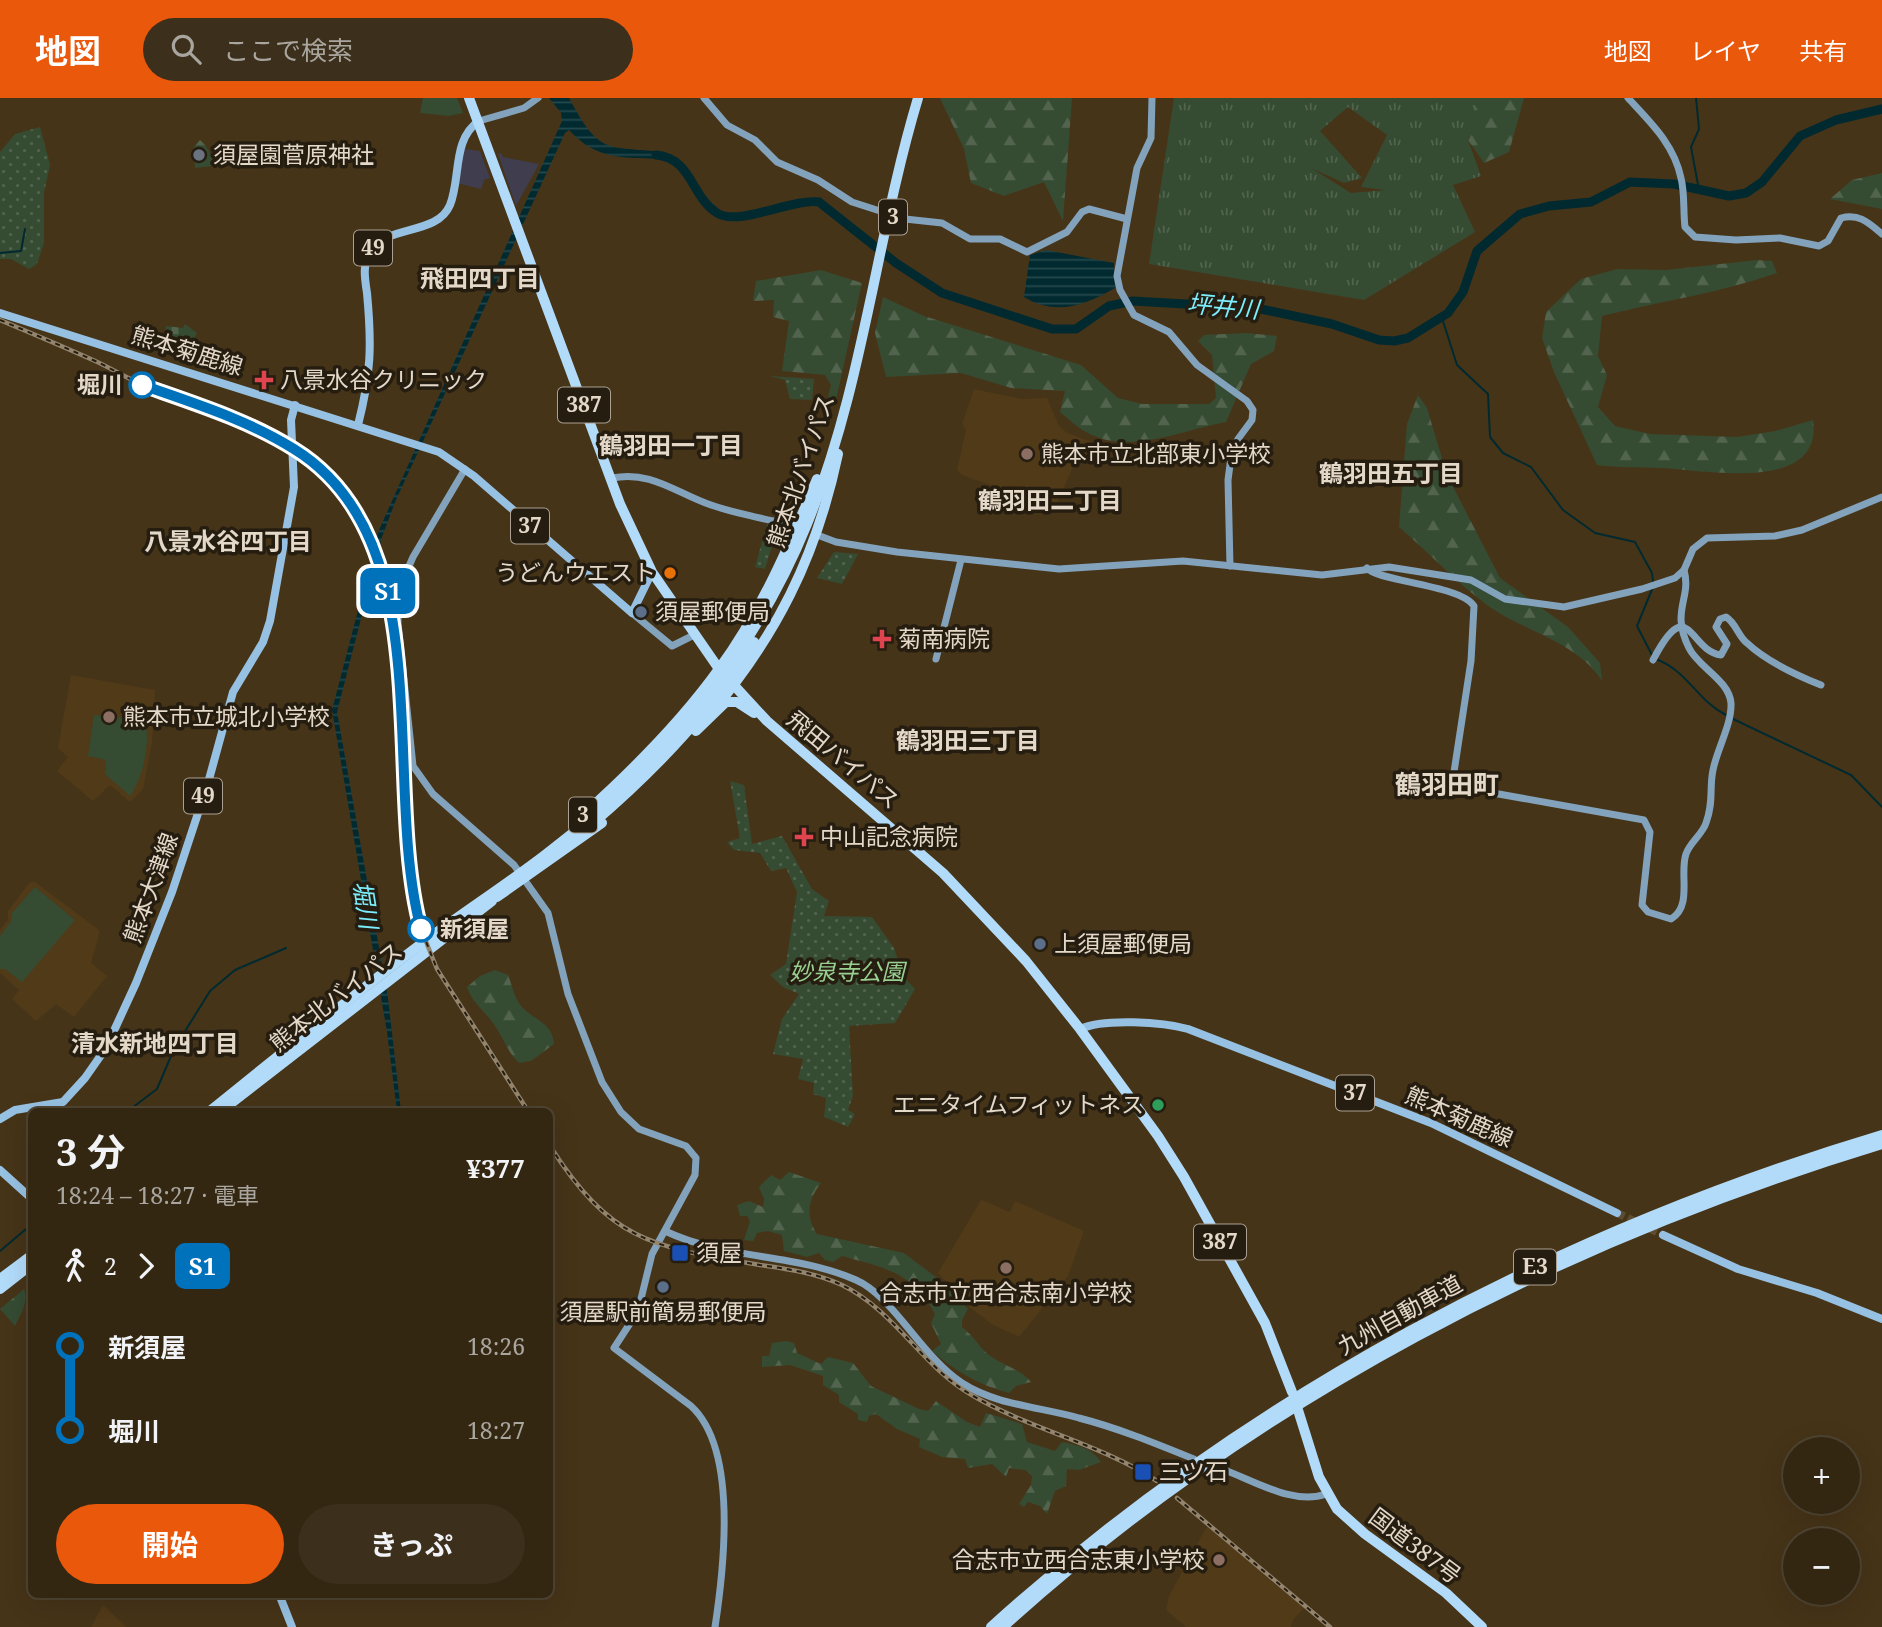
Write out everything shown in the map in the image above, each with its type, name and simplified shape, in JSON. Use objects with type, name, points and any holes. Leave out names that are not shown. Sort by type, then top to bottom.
[{"type":"highway","name":"飛田バイパス","points":[[469,98],[612,478],[652,572],[694,635],[733,685],[767,721],[943,873],[1026,961],[1080,1029],[1158,1136],[1184,1177],[1265,1323],[1292,1392]]},
{"type":"highway","name":"熊本北バイパス","points":[[225,1108],[485,898],[548,853],[659,752],[738,662],[802,536],[840,423],[864,337],[894,185],[918,98]]},
{"type":"highway","name":"熊本北バイパス","points":[[214,1108],[588,828],[651,771],[701,716],[738,662],[799,560],[813,528],[838,454],[900,186],[924,98]]},
{"type":"highway","points":[[719,669],[784,555],[840,423]]},
{"type":"highway","points":[[733,685],[763,644],[802,576],[825,512],[838,454]]},
{"type":"highway","points":[[694,635],[714,651],[727,651],[734,645]]},
{"type":"highway","name":"3","points":[[485,898],[589,810],[674,723],[719,669]]},
{"type":"highway","name":"3","points":[[497,897],[611,816],[675,754],[733,685]]},
{"type":"highway","points":[[696,731],[721,705],[732,701],[767,721]]},
{"type":"highway","name":"九州自動車道","points":[[1217,1460],[1358,1360],[1500,1283],[1692,1199],[1787,1163],[1882,1135]]},
{"type":"highway","name":"九州自動車道","points":[[991,1627],[1052,1574],[1152,1502],[1363,1367],[1526,1280],[1691,1208],[1786,1173],[1882,1143]]},
{"type":"highway","points":[[0,1279],[28,1258]]},
{"type":"highway","points":[[0,1289],[28,1267]]},
{"type":"highway","points":[[1298,1410],[1326,1494]]},
{"type":"highway","name":"国道387号","points":[[1326,1494],[1346,1518],[1446,1593],[1482,1627]]},
{"type":"highway","name":"九州自動車道","points":[[1003,1627],[1152,1502]]},
{"type":"main road","name":"49","points":[[358,425],[372,362],[365,269],[368,255],[384,239],[428,224],[446,212],[452,197],[464,136],[479,121]]},
{"type":"main road","name":"熊本菊鹿線","points":[[0,313],[415,443],[452,459],[632,613]]},
{"type":"main road","name":"熊本大津線","points":[[29,1108],[57,1104],[73,1093],[106,1048],[136,983],[172,892],[208,783],[233,692],[262,642],[270,621],[294,487],[291,420],[295,405]]},
{"type":"main road","points":[[632,613],[652,572]]},
{"type":"main road","points":[[619,603],[632,603],[641,597]]},
{"type":"main road","name":"熊本菊鹿線","points":[[1080,1029],[1095,1024],[1171,1025],[1188,1029],[1431,1123],[1617,1213]]},
{"type":"main road","name":"熊本大津線","points":[[0,1119],[15,1110],[28,1108]]},
{"type":"main road","points":[[0,1170],[28,1195]]},
{"type":"main road","points":[[1664,1235],[1729,1266],[1829,1297],[1882,1319]]},
{"type":"main road","points":[[281,1598],[292,1627]]},
{"type":"street","points":[[479,121],[530,106],[538,98]]},
{"type":"street","points":[[704,98],[727,125],[755,140],[788,168],[818,180],[868,209],[918,222],[934,221],[948,225],[970,239],[993,237],[1027,252],[1067,232],[1082,212],[1089,209],[1127,219]]},
{"type":"street","points":[[1152,98],[1151,138],[1140,159],[1117,275],[1128,307],[1143,320],[1168,331],[1196,365],[1247,401],[1253,410],[1252,420],[1238,439],[1231,457],[1228,480],[1230,566]]},
{"type":"street","points":[[1628,98],[1666,140],[1682,180],[1685,227],[1695,237],[1736,240],[1780,238],[1819,246],[1828,241],[1841,218],[1849,216],[1859,216],[1882,234]]},
{"type":"street","points":[[465,470],[414,556],[400,589],[398,623],[410,755],[423,783],[514,865],[548,913],[568,994],[602,1082],[621,1112],[639,1129],[686,1146],[696,1158],[695,1175],[652,1254],[638,1311],[614,1348],[691,1406],[700,1415],[712,1436],[723,1527],[722,1576],[715,1627]]},
{"type":"street","points":[[612,478],[632,476],[659,481],[711,505],[792,525]]},
{"type":"street","points":[[1367,568],[1374,575],[1392,576],[1460,594],[1474,606],[1471,661],[1454,772],[1457,783],[1465,788],[1644,820],[1650,832],[1642,905],[1648,912],[1671,919],[1681,909],[1686,852],[1703,831],[1713,799],[1713,768],[1731,706],[1728,694],[1718,680],[1694,657],[1681,628],[1684,570],[1693,550],[1707,538],[1775,536],[1802,530],[1882,497]]},
{"type":"street","points":[[820,536],[836,542],[961,560],[1059,569],[1183,561],[1322,575],[1389,567],[1471,580],[1505,599],[1552,607],[1662,584],[1684,570]]},
{"type":"street","points":[[936,659],[961,560]]},
{"type":"street","points":[[632,613],[672,646],[694,635]]},
{"type":"street","points":[[1654,658],[1667,634],[1681,628],[1690,629],[1712,652],[1721,654],[1727,644],[1717,631],[1717,623],[1723,618],[1730,619],[1742,639],[1758,653],[1821,684]]},
{"type":"street","points":[[665,1231],[717,1250],[804,1265],[853,1279],[876,1293],[941,1368],[975,1391],[1088,1421],[1194,1459]]},
{"type":"street","points":[[1217,1460],[1298,1497],[1326,1494]]},
{"type":"shaded area","points":[[464,149],[480,151],[490,178],[484,180],[481,189],[457,183]]},
{"type":"shaded area","points":[[501,153],[503,157],[539,164],[516,206],[498,154]]},
{"type":"shaded area","name":"熊本市立北部東小学校","points":[[974,389],[1021,399],[1047,398],[1059,426],[1067,433],[1095,443],[1089,463],[1075,462],[1055,508],[962,475],[957,470],[966,430],[962,424]]},
{"type":"shaded area","name":"熊本市立城北小学校","points":[[71,675],[155,690],[152,743],[143,789],[130,802],[110,785],[93,801],[57,771],[68,757],[58,748]]},
{"type":"shaded area","points":[[30,882],[35,882],[100,931],[91,963],[107,976],[74,1017],[56,1004],[36,1021],[12,999],[19,990],[0,973],[0,930],[8,920],[8,911]]},
{"type":"shaded area","name":"合志市立西合志南小学校","points":[[981,1200],[1010,1212],[1015,1201],[1084,1231],[1068,1276],[1019,1337],[993,1325],[972,1309],[938,1273]]},
{"type":"shaded area","name":"合志市立西合志東小学校","points":[[1208,1524],[1305,1607],[1293,1620],[1291,1627],[1186,1627],[1166,1610],[1169,1596]]},
{"type":"shaded area","points":[[103,1605],[122,1623],[126,1627],[91,1627]]},
{"type":"green space","points":[[423,98],[457,98],[463,113],[449,116],[420,113]]},
{"type":"green space","points":[[940,98],[1072,98],[1063,221],[1044,182],[1004,196],[971,183],[964,149]]},
{"type":"green space","points":[[1174,98],[1481,98],[1468,140],[1481,176],[1453,185],[1475,232],[1364,300],[1149,264]],"holes":[[[1348,107],[1387,135],[1361,187],[1385,190],[1351,193],[1311,168],[1344,183],[1362,178],[1320,131]]]},
{"type":"green space","points":[[1477,98],[1524,98],[1509,152],[1484,163],[1468,140]]},
{"type":"green space","points":[[40,127],[50,165],[44,192],[44,243],[37,264],[29,269],[11,259],[0,259],[0,152],[15,134]]},
{"type":"green space","points":[[200,140],[209,152],[212,166],[195,168],[194,147]]},
{"type":"green space","points":[[1882,173],[1882,209],[1830,199],[1852,180]]},
{"type":"green space","points":[[1757,260],[1772,261],[1777,273],[1602,316],[1598,356],[1607,375],[1598,407],[1615,426],[1650,434],[1737,437],[1775,431],[1813,420],[1811,443],[1800,459],[1781,468],[1731,473],[1597,465],[1554,372],[1542,338],[1546,312],[1581,279],[1617,269],[1666,270]]},
{"type":"green space","points":[[821,270],[862,283],[835,404],[827,401],[831,385],[825,375],[782,371],[789,321],[773,317],[774,300],[753,301],[756,281]]},
{"type":"green space","points":[[883,297],[924,316],[1081,365],[1118,398],[1142,404],[1209,404],[1216,398],[1212,355],[1198,341],[1204,335],[1246,333],[1277,336],[1274,351],[1251,364],[1226,422],[1155,439],[1119,442],[1086,432],[1060,412],[1065,391],[1011,388],[961,373],[886,377],[875,333]]},
{"type":"green space","points":[[185,324],[197,333],[190,348],[164,346],[166,326],[183,328]]},
{"type":"green space","points":[[770,376],[814,379],[812,400],[790,399],[785,380]]},
{"type":"green space","points":[[1418,395],[1427,408],[1447,475],[1500,578],[1568,627],[1600,663],[1602,681],[1579,656],[1487,605],[1399,527],[1407,424]]},
{"type":"green space","points":[[767,524],[778,526],[765,569],[755,567]]},
{"type":"green space","points":[[834,552],[858,554],[842,584],[817,578]]},
{"type":"green space","points":[[94,715],[145,720],[145,759],[130,796],[105,774],[106,760],[88,756]]},
{"type":"green space","name":"妙泉寺公園","points":[[730,781],[744,785],[752,844],[782,836],[812,889],[829,901],[824,916],[872,917],[894,948],[903,976],[915,989],[895,1023],[849,1026],[853,1096],[848,1110],[855,1114],[848,1127],[824,1117],[826,1098],[813,1094],[814,1083],[798,1079],[803,1059],[773,1054],[782,1019],[799,994],[783,987],[770,975],[786,964],[797,892],[786,868],[771,871],[760,853],[734,850],[727,842],[740,838]]},
{"type":"green space","points":[[35,887],[75,920],[22,982],[5,969],[0,969],[0,936],[11,921],[12,913]]},
{"type":"green space","points":[[495,970],[508,975],[520,1004],[546,1026],[553,1037],[554,1044],[531,1061],[519,1063],[515,1059],[467,987],[480,976]]},
{"type":"green space","points":[[789,1172],[821,1183],[813,1195],[810,1208],[811,1221],[817,1234],[904,1253],[941,1281],[968,1309],[962,1320],[962,1327],[985,1352],[1031,1382],[1016,1386],[1009,1393],[998,1390],[959,1371],[932,1351],[941,1344],[931,1323],[935,1314],[917,1289],[896,1274],[842,1256],[833,1262],[825,1260],[819,1253],[807,1257],[784,1251],[782,1235],[768,1231],[757,1233],[753,1241],[744,1240],[750,1221],[747,1216],[740,1216],[737,1205],[749,1201],[763,1207],[764,1199],[759,1187],[771,1175],[780,1180]]},
{"type":"green space","points":[[24,1289],[25,1304],[15,1326],[0,1309]]},
{"type":"green space","points":[[772,1343],[794,1343],[797,1353],[821,1364],[828,1357],[853,1363],[871,1386],[919,1409],[928,1411],[936,1401],[967,1422],[980,1427],[986,1413],[1022,1424],[1027,1442],[1055,1451],[1062,1442],[1073,1444],[1089,1450],[1101,1462],[1079,1470],[1067,1469],[1066,1486],[1055,1491],[1047,1514],[1040,1506],[1028,1502],[1024,1507],[1019,1504],[1031,1485],[1032,1476],[1025,1470],[1009,1468],[1006,1477],[992,1464],[968,1468],[965,1459],[942,1457],[919,1447],[920,1439],[897,1429],[876,1414],[869,1416],[867,1422],[858,1420],[858,1414],[839,1402],[839,1395],[823,1385],[823,1376],[790,1365],[762,1367],[762,1356],[769,1356]]},
{"type":"water","points":[[549,98],[569,98],[588,130],[606,144],[665,152],[666,159],[613,156],[591,148],[569,130],[565,133],[396,500],[382,537],[337,712],[388,998],[401,1108],[397,1108],[387,1032],[332,710],[379,530],[562,121],[561,113]]},
{"type":"water","points":[[1046,250],[1114,263],[1115,288],[1092,300],[1070,306],[1047,306],[1024,297],[1030,255]]},
{"type":"waterway","points":[[1696,98],[1699,129],[1691,147],[1699,190]]},
{"type":"waterway","name":"坪井川","points":[[656,155],[677,163],[708,206],[717,213],[738,217],[795,204],[819,202],[896,263],[942,293],[1052,329],[1076,329],[1109,306],[1133,301],[1256,308],[1332,324],[1379,340],[1394,341],[1408,338],[1448,313],[1463,292],[1477,251],[1520,214],[1549,206],[1591,202],[1630,182],[1674,184],[1729,196],[1746,193],[1762,182],[1800,136],[1836,120],[1882,109]]},
{"type":"waterway","points":[[0,253],[21,251],[25,229]]},
{"type":"waterway","points":[[1442,318],[1457,365],[1488,394],[1490,437],[1503,453],[1531,467],[1563,510],[1595,533],[1635,542],[1652,573],[1653,581]]},
{"type":"waterway","points":[[1653,587],[1637,626],[1653,657]]},
{"type":"waterway","points":[[1658,660],[1677,671],[1708,702],[1726,715]]},
{"type":"waterway","points":[[1731,718],[1851,775],[1882,807]]},
{"type":"waterway","points":[[132,1108],[157,1089],[174,1049],[210,991],[235,970],[286,948]]},
{"type":"waterway","points":[[0,1251],[28,1227]]},
{"type":"tunnel","points":[[1617,1213],[1663,1235]]},
{"type":"railway","points":[[0,320],[139,383],[267,435],[301,455],[331,479],[356,510],[375,548],[388,595],[411,875],[421,929],[437,969],[526,1108]]},
{"type":"railway","points":[[553,1150],[594,1203],[615,1222],[638,1235],[691,1252],[802,1272],[842,1285],[877,1309],[937,1368],[970,1394],[993,1407],[1112,1456],[1157,1481]]},
{"type":"railway","points":[[1177,1498],[1330,1627]]},
{"type":"train","name":"S1","points":[[142,385],[215,412],[294,449],[320,468],[344,492],[365,524],[379,554],[393,630],[411,875],[414,904],[421,929]]},
{"type":"place","name":"須屋園菅原神社","points":[[199,155]]},
{"type":"place","name":"八景水谷クリニック","points":[[264,380]]},
{"type":"place","name":"堀川","points":[[142,385]]},
{"type":"place","name":"熊本市立北部東小学校","points":[[1027,454]]},
{"type":"place","name":"うどんウエスト","points":[[670,573]]},
{"type":"place","name":"須屋郵便局","points":[[641,612]]},
{"type":"place","name":"菊南病院","points":[[882,639]]},
{"type":"place","name":"熊本市立城北小学校","points":[[109,717]]},
{"type":"place","name":"中山記念病院","points":[[804,837]]},
{"type":"place","name":"新須屋","points":[[421,929]]},
{"type":"place","name":"上須屋郵便局","points":[[1040,944]]},
{"type":"place","name":"エニタイムフィットネス","points":[[1158,1105]]},
{"type":"place","name":"須屋","points":[[680,1253]]},
{"type":"place","name":"合志市立西合志南小学校","points":[[1006,1268]]},
{"type":"place","name":"須屋駅前簡易郵便局","points":[[663,1287]]},
{"type":"place","name":"三ツ石","points":[[1143,1472]]},
{"type":"place","name":"合志市立西合志東小学校","points":[[1219,1560]]},
{"type":"district","name":"飛田四丁目","points":[[480,279]]},
{"type":"district","name":"鶴羽田一丁目","points":[[671,446]]},
{"type":"district","name":"鶴羽田五丁目","points":[[1391,474]]},
{"type":"district","name":"鶴羽田二丁目","points":[[1050,501]]},
{"type":"district","name":"八景水谷四丁目","points":[[228,542]]},
{"type":"district","name":"鶴羽田三丁目","points":[[968,741]]},
{"type":"district","name":"鶴羽田町","points":[[1447,785]]},
{"type":"district","name":"清水新地四丁目","points":[[155,1044]]}]
